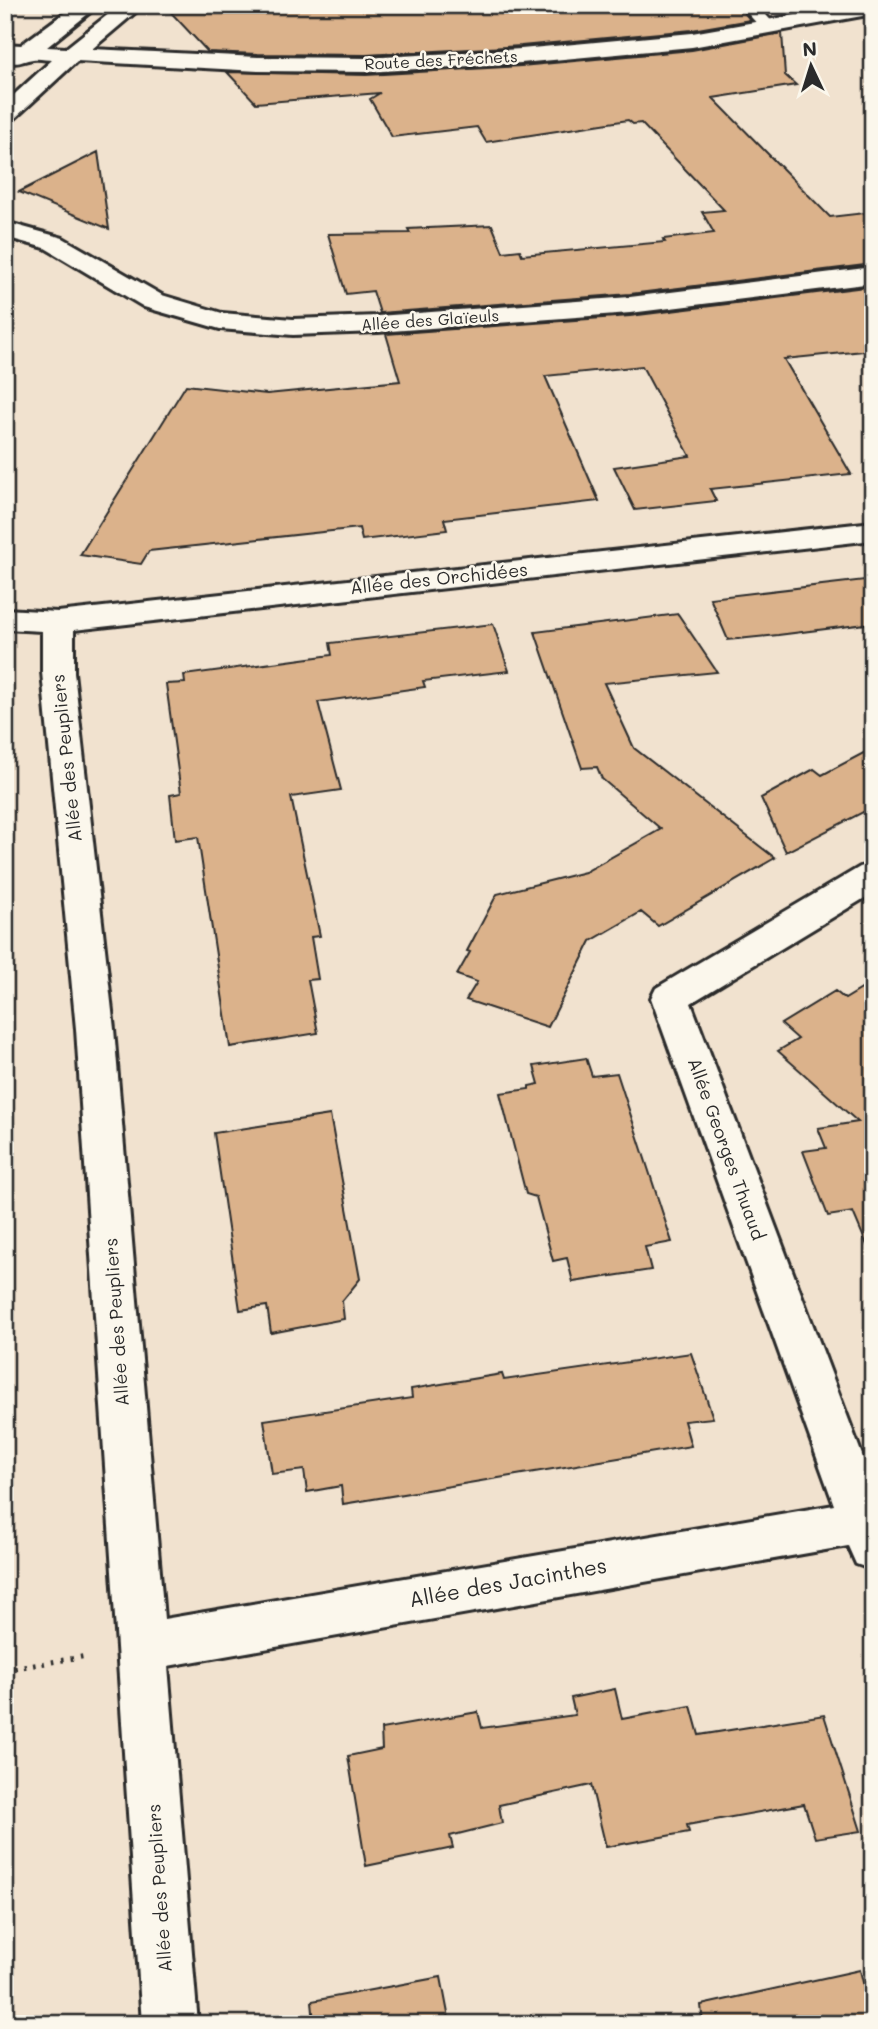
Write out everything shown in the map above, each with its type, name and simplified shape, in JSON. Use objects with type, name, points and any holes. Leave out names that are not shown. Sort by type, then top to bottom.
[{"type":"street","points":[[5,69],[15,51],[89,5]]},
{"type":"street","points":[[5,115],[72,54],[134,5]]},
{"type":"street","name":"Route des Fréchets","points":[[15,51],[258,64],[366,65],[692,40],[873,8]]},
{"type":"street","name":"Allée des Glaïeuls","points":[[5,229],[54,243],[153,301],[220,321],[293,327],[377,324],[630,305],[873,275]]},
{"type":"street","name":"Allée des Orchidées","points":[[5,619],[58,622],[873,531]]},
{"type":"street","name":"Allée des Peupliers","points":[[58,622],[60,694],[95,1030],[170,2024]]},
{"type":"street","name":"Allée Georges Thuaud","points":[[870,1530],[670,999],[873,876]]},
{"type":"street","name":"Allée des Jacinthes","points":[[143,1646],[870,1530]]},
{"type":"lane","points":[[748,5],[768,26]]},
{"type":"path","points":[[5,1670],[143,1646]]},
{"type":"building","points":[[164,5],[738,5],[750,20],[692,30],[521,46],[366,55],[258,54],[208,52]]},
{"type":"building","points":[[782,33],[785,75],[796,85],[713,98],[830,217],[873,212],[873,264],[630,294],[380,313],[373,291],[346,294],[328,234],[410,233],[408,229],[492,225],[503,252],[520,250],[522,255],[665,242],[663,239],[714,233],[702,212],[724,210],[641,123],[633,124],[628,120],[486,142],[477,127],[392,137],[370,99],[380,93],[256,103],[227,72],[366,75],[521,66],[692,50]]},
{"type":"building","points":[[98,152],[109,229],[19,192]]},
{"type":"building","points":[[873,286],[873,350],[784,359],[851,474],[710,489],[716,501],[635,510],[614,467],[690,456],[642,366],[545,376],[599,501],[444,519],[447,530],[362,540],[359,528],[149,551],[141,564],[80,555],[186,385],[267,394],[400,381],[386,334],[630,316]]},
{"type":"building","points":[[873,579],[873,623],[778,635],[728,640],[710,598]]},
{"type":"building","points":[[678,614],[717,672],[604,683],[634,748],[775,858],[658,926],[641,912],[591,941],[548,1027],[466,1000],[477,982],[457,975],[497,894],[585,872],[661,829],[602,779],[597,767],[582,768],[535,632]]},
{"type":"building","points":[[493,624],[509,671],[423,681],[425,687],[318,702],[341,790],[291,797],[320,936],[311,937],[318,979],[308,980],[318,1033],[230,1047],[198,837],[175,840],[170,795],[181,793],[166,684],[185,683],[184,675],[332,655],[330,643]]},
{"type":"building","points":[[873,748],[873,807],[786,852],[761,798],[814,769],[822,775]]},
{"type":"building","points":[[873,982],[872,1257],[853,1212],[828,1216],[803,1151],[826,1148],[818,1128],[858,1122],[778,1051],[798,1039],[781,1024],[835,991],[845,999]]},
{"type":"building","points":[[586,1058],[592,1076],[617,1073],[672,1242],[645,1247],[651,1270],[573,1282],[567,1258],[553,1261],[536,1197],[526,1194],[500,1093],[529,1089],[529,1086],[539,1084],[534,1066]]},
{"type":"building","points":[[330,1115],[360,1279],[342,1301],[344,1319],[271,1333],[267,1306],[240,1310],[214,1133]]},
{"type":"building","points":[[691,1353],[713,1418],[684,1421],[691,1446],[343,1504],[341,1486],[307,1492],[304,1470],[272,1474],[264,1420],[412,1398],[411,1389],[502,1374],[504,1380]]},
{"type":"building","points":[[615,1689],[622,1719],[691,1706],[699,1735],[824,1715],[861,1831],[815,1838],[804,1804],[687,1825],[689,1832],[606,1847],[591,1785],[499,1805],[502,1823],[450,1836],[453,1848],[366,1866],[348,1756],[382,1749],[381,1729],[478,1712],[482,1728],[575,1715],[571,1698]]},
{"type":"building","points":[[860,1970],[873,2024],[703,2024],[701,2005]]},
{"type":"building","points":[[441,1977],[450,2024],[314,2024],[312,2001]]}]
